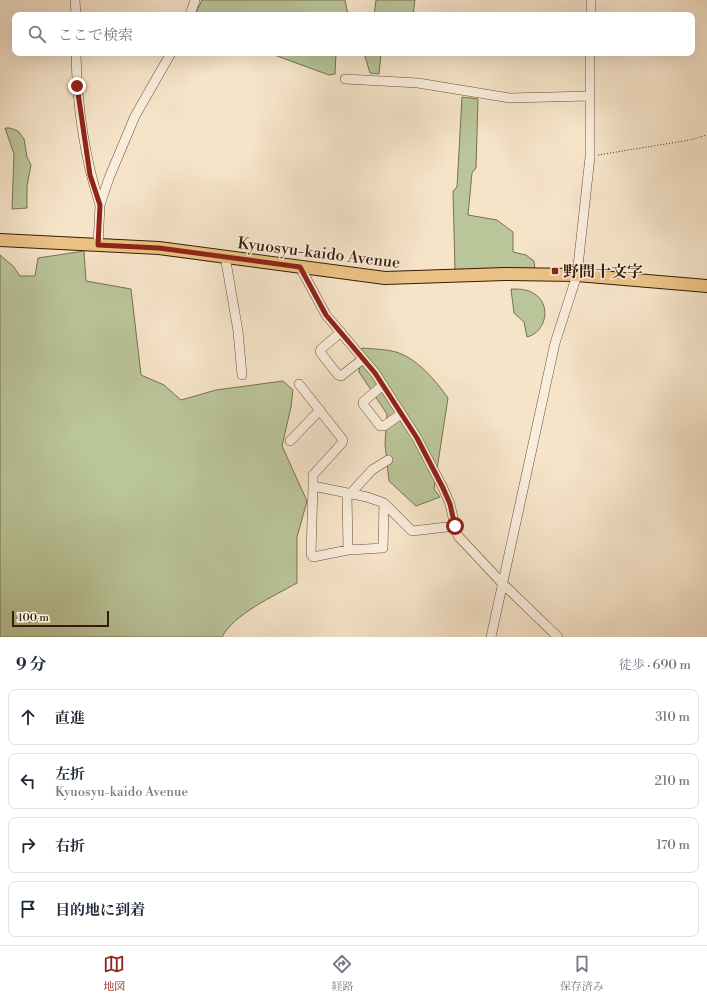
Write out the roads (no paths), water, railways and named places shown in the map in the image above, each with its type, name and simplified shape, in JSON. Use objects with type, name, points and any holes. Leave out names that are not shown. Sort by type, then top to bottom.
[{"type":"main road","name":"Kyuosyu-kaido Avenue","points":[[0,240],[159,248],[385,278],[505,274],[577,275],[707,286]]},
{"type":"street","points":[[75,0],[76,12]]},
{"type":"street","points":[[191,12],[195,0]]},
{"type":"street","points":[[591,0],[591,12]]},
{"type":"street","points":[[76,56],[78,97],[90,175],[100,205]]},
{"type":"street","points":[[98,245],[100,205],[109,178],[135,116],[169,56]]},
{"type":"street","points":[[491,637],[556,343],[577,275],[590,157],[590,56]]},
{"type":"street","points":[[344,79],[418,83],[510,98],[589,96]]},
{"type":"street","points":[[225,256],[238,332],[242,375]]},
{"type":"street","points":[[300,267],[326,315],[383,385],[417,438],[450,504],[459,537],[503,584],[558,637]]},
{"type":"street","points":[[341,332],[321,349],[320,352],[338,375],[341,376],[363,359]]},
{"type":"street","points":[[299,384],[343,440],[313,475],[311,554],[313,557],[348,550],[383,548],[384,504]]},
{"type":"street","points":[[383,385],[363,402],[363,404],[380,426],[384,426],[401,414]]},
{"type":"street","points":[[290,441],[320,410]]},
{"type":"street","points":[[348,550],[349,493],[372,470],[388,460]]},
{"type":"street","points":[[313,486],[367,497],[384,504],[412,531],[455,526]]},
{"type":"place","name":"野間十文字","points":[[555,271]]}]
